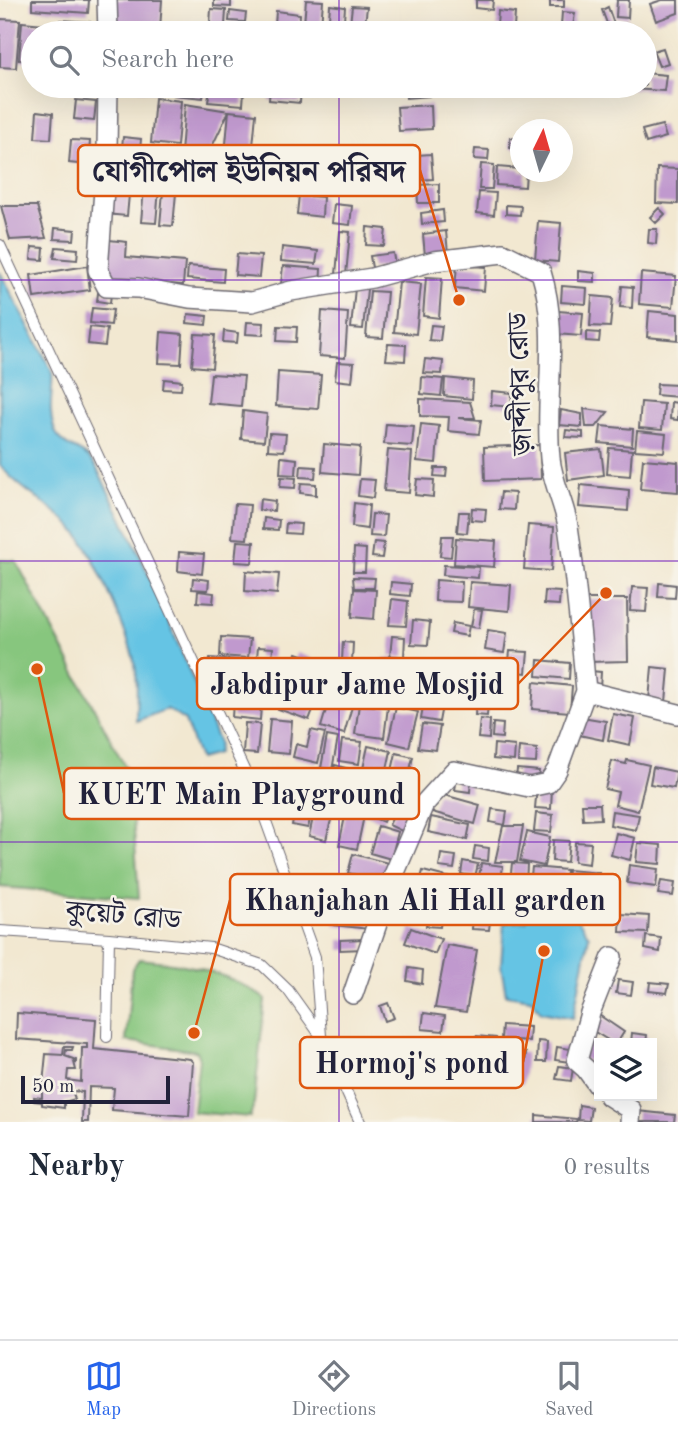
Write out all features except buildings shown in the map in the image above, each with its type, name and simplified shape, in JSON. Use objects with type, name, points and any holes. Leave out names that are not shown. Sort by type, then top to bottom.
[{"type":"street","points":[[107,0],[108,21]]},
{"type":"street","name":"জ়াব্দীপুর রোড","points":[[108,98],[107,150],[98,270],[107,287],[138,288],[189,298],[252,302],[291,291],[372,278],[434,261],[503,253],[541,272],[546,288],[552,340],[548,387],[550,461],[567,522],[586,691]]},
{"type":"street","points":[[353,994],[393,877],[424,804],[454,771],[529,787],[548,783],[556,770],[586,691],[678,714]]},
{"type":"street","points":[[594,1080],[577,1061],[590,1013],[612,957]]},
{"type":"street","points":[[616,1101],[631,1111],[629,1122]]},
{"type":"lane","points":[[0,245],[259,802],[315,957],[321,1036]]},
{"type":"lane","name":"কুয়েট রোড","points":[[0,931],[110,937],[211,948],[262,965],[288,990],[321,1036],[360,1122]]},
{"type":"lane","points":[[107,1037],[110,937]]},
{"type":"green space","points":[[0,560],[16,561],[130,776],[139,898],[0,887]]},
{"type":"green space","points":[[139,959],[172,963],[221,975],[265,999],[254,1103],[250,1117],[193,1112],[199,1059],[196,1051],[126,1041],[132,969]]},
{"type":"water","points":[[0,272],[52,371],[51,413],[57,435],[64,443],[89,458],[100,474],[151,580],[179,646],[219,743],[217,754],[199,759],[185,721],[167,709],[136,721],[137,684],[134,659],[93,559],[68,523],[8,475],[0,465]]},
{"type":"water","points":[[558,897],[576,916],[589,936],[573,1018],[541,1012],[531,999],[506,995],[501,966],[504,923],[526,921],[533,902]]},
{"type":"place","name":"যোগীপোল ইউনিয়ন পরিষদ","points":[[459,300]]},
{"type":"place","name":"Jabdipur Jame Mosjid","points":[[606,593]]},
{"type":"place","name":"KUET Main Playground","points":[[37,669]]},
{"type":"place","name":"Hormoj's pond","points":[[544,951]]},
{"type":"place","name":"Khanjahan Ali Hall garden","points":[[194,1033]]}]
